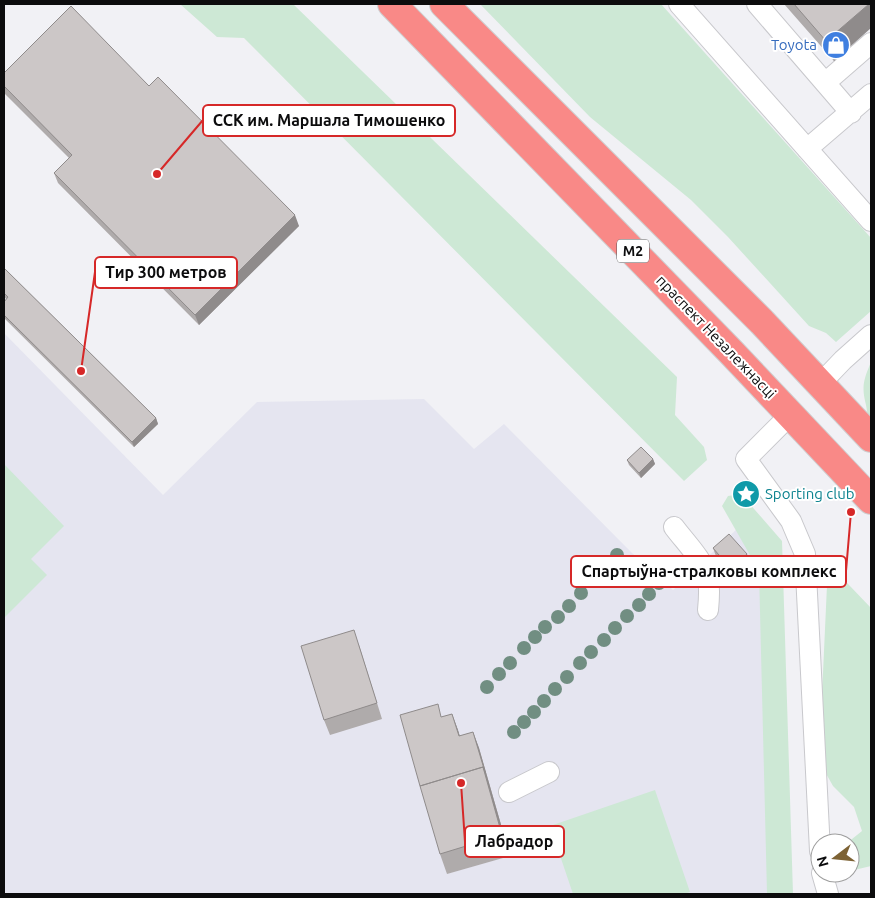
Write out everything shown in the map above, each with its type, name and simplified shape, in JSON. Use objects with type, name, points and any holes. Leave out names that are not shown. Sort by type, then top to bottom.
[{"type":"highway","name":"праспект Незалежнасці","points":[[392,4],[731,352],[871,500]]},
{"type":"highway","name":"М2","points":[[444,4],[762,322],[871,438]]},
{"type":"lane","points":[[679,4],[871,221]]},
{"type":"lane","points":[[757,4],[851,113]]},
{"type":"lane","points":[[825,83],[871,43]]},
{"type":"lane","points":[[807,149],[871,94]]},
{"type":"lane","points":[[820,384],[871,335]]},
{"type":"lane","points":[[790,414],[746,459],[791,522],[805,554],[819,833]]},
{"type":"lane","points":[[674,527],[699,560],[708,577],[708,610]]},
{"type":"lane","points":[[509,792],[549,772]]},
{"type":"shaded area","name":"Sporting club","points":[[4,333],[163,495],[257,402],[424,399],[474,449],[504,424],[632,553],[673,590],[739,527],[772,561],[786,894],[4,894]]},
{"type":"green space","points":[[180,4],[293,4],[677,377],[675,415],[704,447],[707,460],[684,481],[244,38],[217,37]]},
{"type":"green space","points":[[480,4],[661,4],[871,238],[871,311],[836,342],[826,333],[809,326],[728,237],[691,200],[590,117]]},
{"type":"green space","points":[[871,362],[871,419],[867,412],[864,388],[865,378]]},
{"type":"green space","points":[[4,464],[64,526],[31,559],[47,575],[4,618]]},
{"type":"green space","points":[[741,494],[782,541],[793,894],[767,894],[759,571],[722,506],[728,496]]},
{"type":"green space","points":[[828,563],[871,608],[871,866],[860,869],[860,833],[862,831],[854,807],[833,786],[819,761]]},
{"type":"green space","points":[[655,790],[690,892],[684,894],[573,894],[550,826]]},
{"type":"building","points":[[794,4],[869,4],[826,41]]},
{"type":"building","points":[[71,6],[149,86],[158,77],[295,215],[195,315],[54,173],[72,155],[4,86],[4,73]]},
{"type":"building","points":[[4,268],[156,418],[132,442],[4,315],[4,302],[8,297],[4,293]]},
{"type":"building","points":[[641,447],[653,459],[639,473],[627,460]]},
{"type":"building","points":[[729,534],[747,554],[731,569],[713,548]]},
{"type":"building","points":[[354,630],[377,703],[324,720],[301,646]]},
{"type":"building","points":[[438,704],[441,717],[452,714],[459,736],[473,732],[485,772],[483,767],[420,786],[400,715]]},
{"type":"building","points":[[483,767],[502,835],[440,854],[420,786]]},
{"type":"place","name":"Toyota","points":[[836,45]]},
{"type":"place","name":"ССК им. Маршала Тимошенко","points":[[157,174]]},
{"type":"place","name":"Тир 300 метров","points":[[81,371]]},
{"type":"place","name":"Sporting club","points":[[746,494]]},
{"type":"place","name":"Спартыўна-стралковы комплекс","points":[[851,512]]},
{"type":"place","name":"Лабрадор","points":[[461,783]]}]
